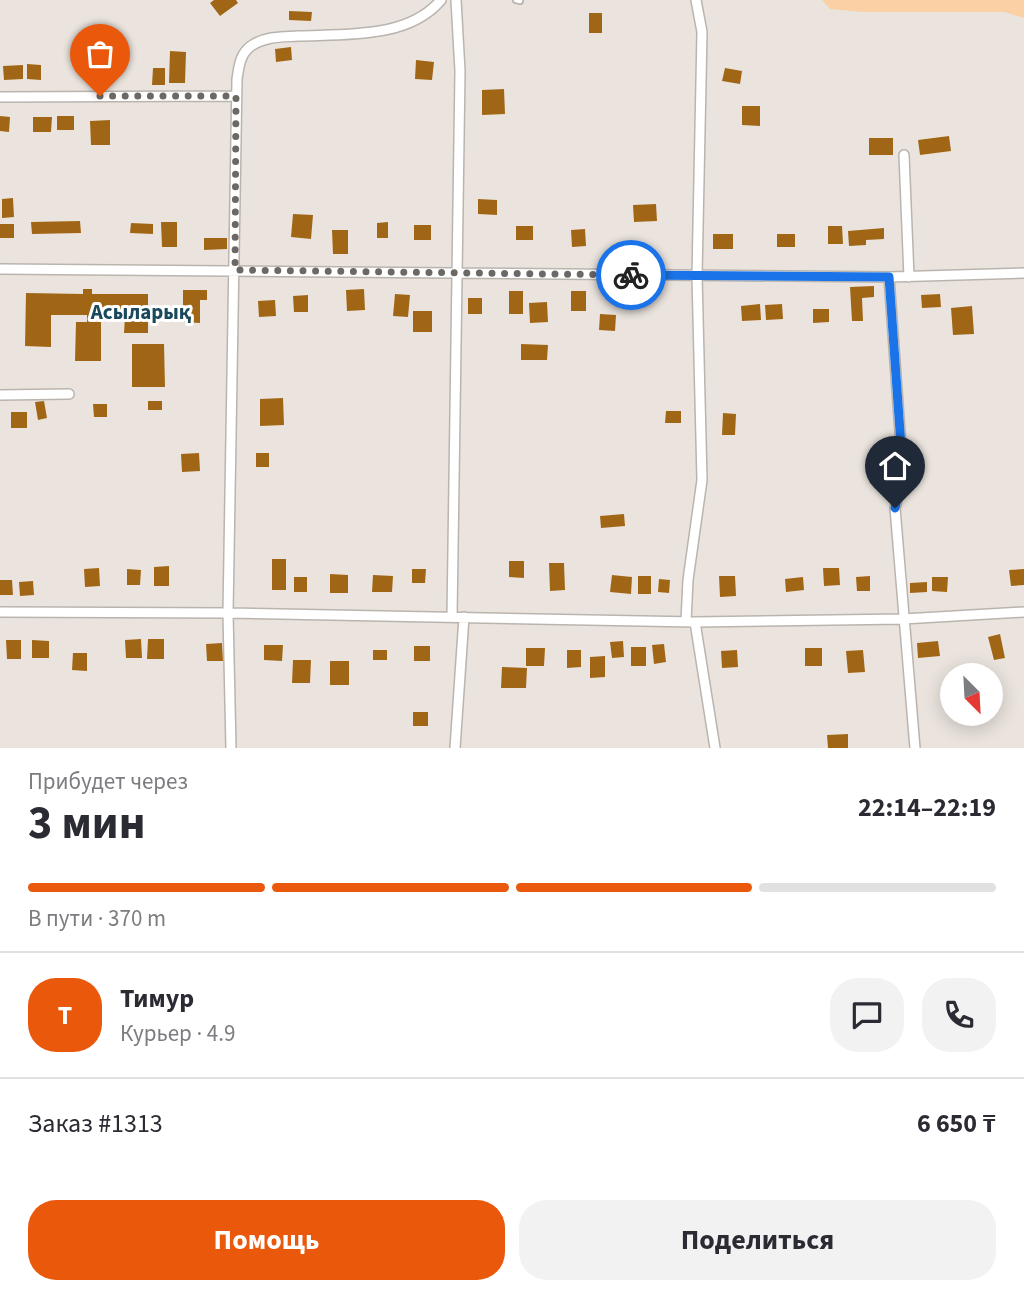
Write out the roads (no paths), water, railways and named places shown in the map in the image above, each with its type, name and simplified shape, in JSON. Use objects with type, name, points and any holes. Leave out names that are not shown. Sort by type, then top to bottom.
[{"type":"street","points":[[231,748],[228,613],[236,96],[241,58],[250,46],[276,37],[361,34],[400,26],[421,18],[441,0]]},
{"type":"street","points":[[452,617],[460,71],[456,0]]},
{"type":"street","points":[[696,0],[702,32],[697,276],[702,480],[688,580],[690,622],[715,748]]},
{"type":"street","points":[[0,97],[236,96]]},
{"type":"street","points":[[904,155],[909,277]]},
{"type":"street","points":[[0,269],[889,277],[1024,273]]},
{"type":"street","points":[[889,277],[903,474],[895,508],[915,748]]},
{"type":"street","points":[[0,395],[69,394]]},
{"type":"street","points":[[0,612],[228,613],[690,622],[903,619],[1024,612]]},
{"type":"street","points":[[455,748],[464,617]]},
{"type":"district","name":"Асыларық","points":[[141,312]]}]
